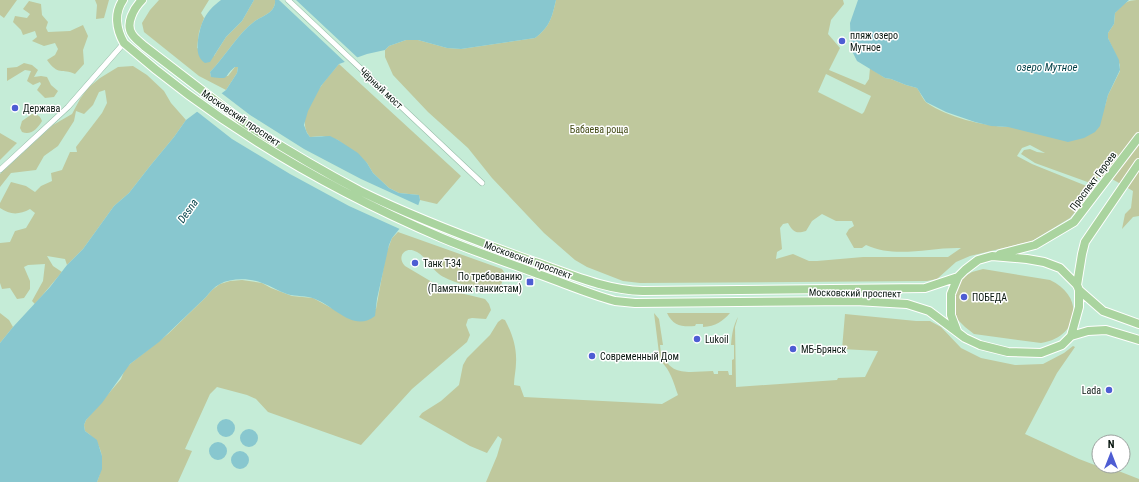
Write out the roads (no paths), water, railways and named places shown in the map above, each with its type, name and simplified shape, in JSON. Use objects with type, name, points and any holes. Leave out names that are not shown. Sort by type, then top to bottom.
[{"type":"main road","points":[[123,0],[117,16],[118,28],[124,43]]},
{"type":"main road","name":"Московский проспект","points":[[142,0],[132,15],[130,24],[132,34],[141,43],[247,125],[361,191],[446,229],[593,283],[631,291],[925,288],[958,277]]},
{"type":"main road","name":"Московский проспект","points":[[124,43],[200,103],[259,144],[312,175],[358,199],[442,238],[615,302],[856,302],[907,304],[929,311],[957,331]]},
{"type":"main road","name":"Проспект Героев","points":[[992,256],[1036,245],[1074,222],[1139,137]]},
{"type":"main road","points":[[1139,163],[1085,242],[1078,288],[1077,317],[1071,336],[1062,345],[1041,353],[1008,352],[980,345],[965,338],[957,331],[951,315],[951,294],[958,277],[978,260],[992,256],[1027,259],[1044,262],[1060,268],[1078,288],[1103,311],[1139,324]]},
{"type":"main road","points":[[1071,336],[1088,331],[1106,330],[1139,340]]},
{"type":"street","name":"Чёрный мост","points":[[288,0],[482,183]]},
{"type":"street","points":[[0,170],[68,107],[124,43]]},
{"type":"water","points":[[221,0],[254,0],[242,21],[226,37],[210,62],[205,63],[200,59],[198,50],[198,40],[201,28],[207,13]]},
{"type":"water","name":"Desna","points":[[275,0],[556,0],[550,21],[544,30],[535,38],[461,49],[447,48],[418,40],[406,40],[389,46],[385,50],[367,54],[339,64],[321,86],[308,111],[304,125],[310,137],[330,136],[338,140],[358,153],[373,173],[389,188],[399,193],[419,195],[420,200],[418,206],[392,238],[389,245],[377,299],[375,316],[359,322],[344,316],[315,299],[287,294],[257,281],[241,279],[224,282],[212,290],[159,342],[130,364],[102,403],[86,420],[84,425],[85,431],[97,440],[102,456],[102,469],[97,482],[0,482],[0,343],[50,287],[67,265],[83,249],[114,206],[129,193],[186,120],[226,90],[237,73],[238,67],[231,70],[224,78],[211,77],[210,72],[249,26],[274,8]]},
{"type":"water","name":"озеро Мутное","points":[[858,0],[1129,0],[1115,13],[1114,24],[1108,33],[1108,38],[1119,60],[1120,70],[1108,95],[1100,126],[1095,132],[1084,138],[1068,142],[1008,127],[991,126],[975,122],[946,112],[926,102],[917,88],[885,78],[857,61],[851,49],[850,23]]},
{"type":"water","points":[[226,419],[232,422],[235,428],[232,434],[226,437],[220,434],[217,428],[220,422]]},
{"type":"water","points":[[249,429],[255,432],[258,438],[255,444],[249,447],[243,444],[240,438],[243,432]]},
{"type":"water","points":[[218,442],[224,445],[227,451],[224,457],[218,460],[212,457],[209,451],[212,445]]},
{"type":"water","points":[[240,451],[246,454],[249,460],[246,466],[240,469],[234,466],[231,460],[234,454]]},
{"type":"place","name":"пляж озеро Мутное","points":[[842,41]]},
{"type":"place","name":"Держава","points":[[15,108]]},
{"type":"place","name":"Танк Т-34","points":[[415,263]]},
{"type":"place","name":"По требованию (Памятник танкистам)","points":[[530,282]]},
{"type":"place","name":"ПОБЕДА","points":[[964,297]]},
{"type":"place","name":"Lukoil","points":[[697,339]]},
{"type":"place","name":"МБ-Брянск","points":[[793,349]]},
{"type":"place","name":"Современный Дом","points":[[592,356]]},
{"type":"place","name":"Lada","points":[[1109,390]]},
{"type":"park label","name":"Бабаева роща","points":[[599,129]]}]
